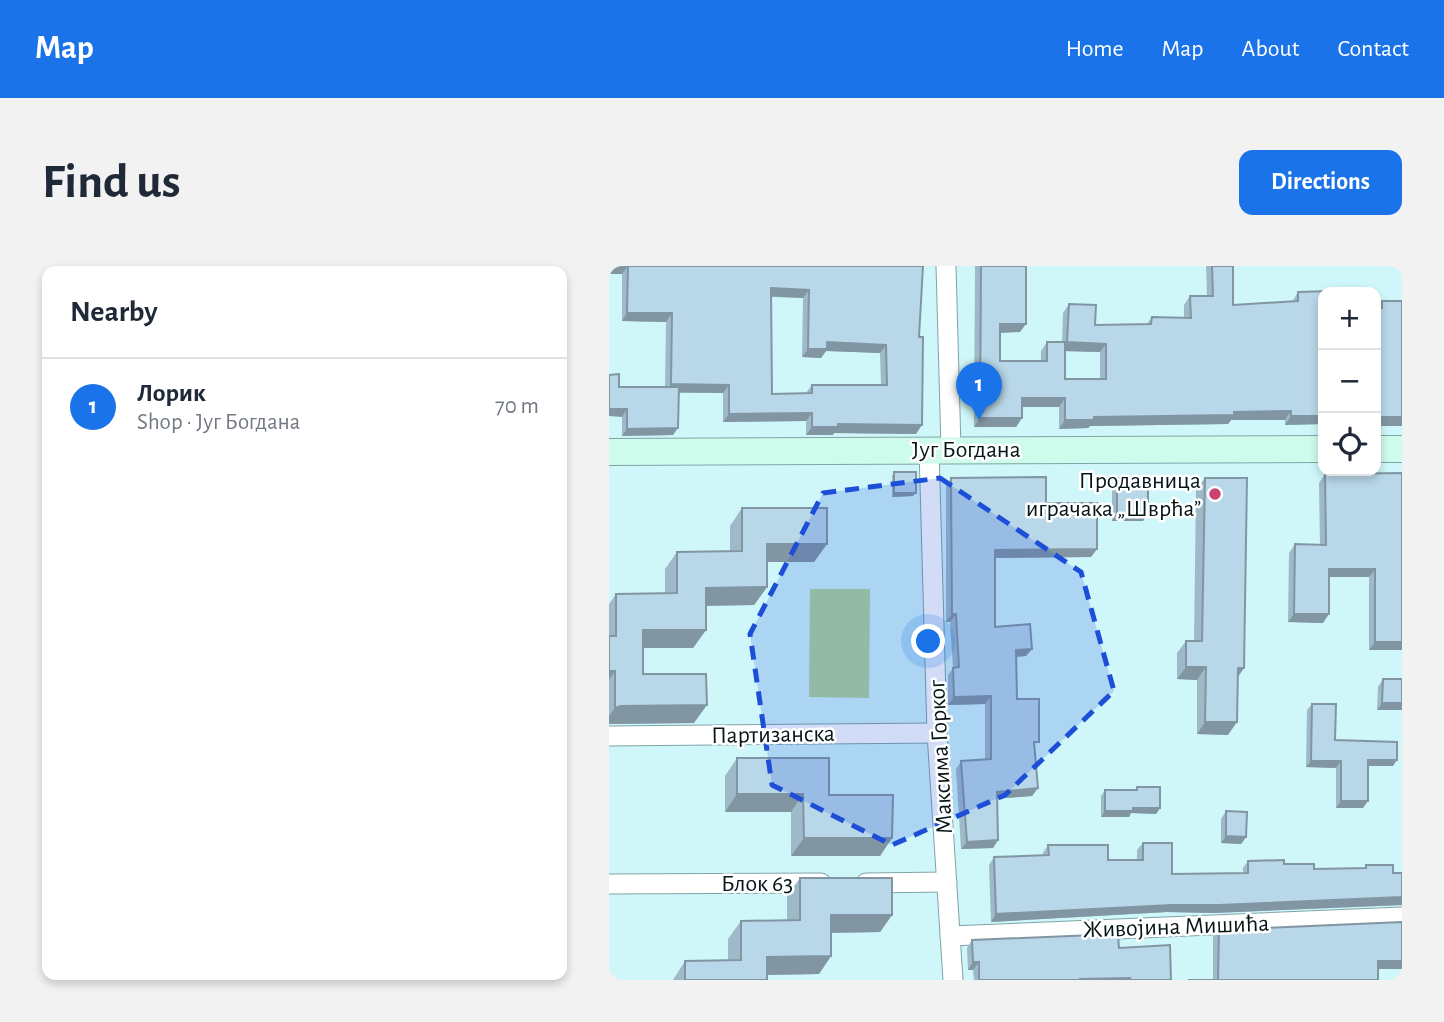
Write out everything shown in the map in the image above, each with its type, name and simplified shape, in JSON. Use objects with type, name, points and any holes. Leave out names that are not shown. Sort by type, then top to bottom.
[{"type":"street","name":"Максима Горког","points":[[946,266],[940,449],[937,733],[953,980]]},
{"type":"street","name":"Југ Богдана","points":[[609,452],[1318,449]]},
{"type":"street","points":[[1381,449],[1402,449]]},
{"type":"street","name":"Партизанска","points":[[609,736],[937,733]]},
{"type":"street","name":"Блок 63","points":[[609,884],[947,882]]},
{"type":"street","name":"Живојина Мишића","points":[[950,936],[1402,917]]},
{"type":"highlighted area","points":[[940,478],[1081,572],[1114,691],[1005,795],[892,845],[772,785],[750,634],[823,493]]},
{"type":"green space","points":[[810,589],[870,589],[869,698],[809,697]]},
{"type":"building","points":[[628,266],[923,266],[919,337],[923,337],[922,425],[838,424],[838,427],[812,427],[812,413],[729,414],[729,385],[671,384],[672,313],[627,313]],"holes":[[[771,288],[809,290],[808,349],[827,349],[827,342],[886,345],[887,385],[812,385],[812,393],[772,394]]]},
{"type":"building","points":[[981,266],[1026,266],[1026,324],[1000,324],[1000,361],[1047,361],[1047,342],[1065,342],[1065,379],[1106,379],[1106,344],[1067,342],[1069,304],[1096,305],[1095,325],[1151,324],[1152,317],[1191,318],[1190,296],[1213,296],[1212,266],[1233,266],[1233,305],[1298,301],[1298,292],[1318,291],[1318,416],[1291,416],[1291,411],[1065,420],[1065,398],[1022,398],[1022,418],[980,418]]},
{"type":"building","points":[[1382,301],[1402,301],[1402,417],[1381,417]]},
{"type":"building","points":[[619,374],[619,387],[679,387],[678,428],[627,429],[627,409],[609,409],[609,375]]},
{"type":"building","points":[[894,472],[916,472],[916,493],[894,493]]},
{"type":"building","points":[[1381,473],[1402,473],[1402,642],[1375,642],[1375,569],[1329,569],[1329,614],[1294,614],[1295,544],[1326,545],[1325,476],[1381,476]]},
{"type":"building","points":[[1046,477],[1046,503],[1097,503],[1097,549],[995,550],[995,627],[1030,624],[1032,649],[1016,650],[1017,699],[1039,699],[1039,742],[1034,742],[1038,788],[997,792],[998,840],[967,842],[961,761],[991,759],[991,696],[954,697],[953,668],[959,667],[956,614],[952,614],[951,478]]},
{"type":"building","points":[[1117,478],[1148,478],[1148,513],[1117,514]]},
{"type":"building","points":[[1205,478],[1247,478],[1244,668],[1238,668],[1237,722],[1205,722],[1206,667],[1186,667],[1186,641],[1202,641]]},
{"type":"building","points":[[742,508],[827,508],[827,544],[767,544],[767,587],[706,588],[706,630],[643,630],[643,674],[706,674],[707,705],[615,708],[615,671],[609,671],[609,636],[616,636],[616,594],[677,593],[677,552],[742,551]]},
{"type":"building","points":[[1383,679],[1402,679],[1402,703],[1382,703]]},
{"type":"building","points":[[1312,704],[1336,704],[1335,740],[1397,742],[1397,760],[1368,760],[1368,801],[1341,801],[1341,761],[1311,761]]},
{"type":"building","points":[[737,758],[829,758],[829,795],[893,795],[892,838],[804,838],[803,794],[737,794]]},
{"type":"building","points":[[1137,787],[1160,787],[1160,808],[1105,811],[1105,790],[1137,790]]},
{"type":"building","points":[[1226,811],[1247,812],[1246,837],[1226,836]]},
{"type":"building","points":[[1143,843],[1172,843],[1172,874],[1248,873],[1248,861],[1284,860],[1284,864],[1314,864],[1314,869],[1393,865],[1393,873],[1402,873],[1402,897],[996,914],[994,857],[1049,855],[1048,845],[1108,845],[1108,860],[1143,860]]},
{"type":"building","points":[[800,878],[892,878],[892,915],[831,915],[831,956],[767,957],[767,980],[685,980],[685,961],[741,960],[741,921],[800,920]]},
{"type":"building","points":[[1402,922],[1402,961],[1378,961],[1378,980],[1218,980],[1219,930]]},
{"type":"building","points":[[1118,934],[1119,948],[1170,945],[1171,980],[979,980],[979,962],[973,962],[972,940]]},
{"type":"place","name":"Лорик","points":[[979,420]]},
{"type":"place","name":"Продавница играчака „Шврћа”","points":[[1215,494]]}]
